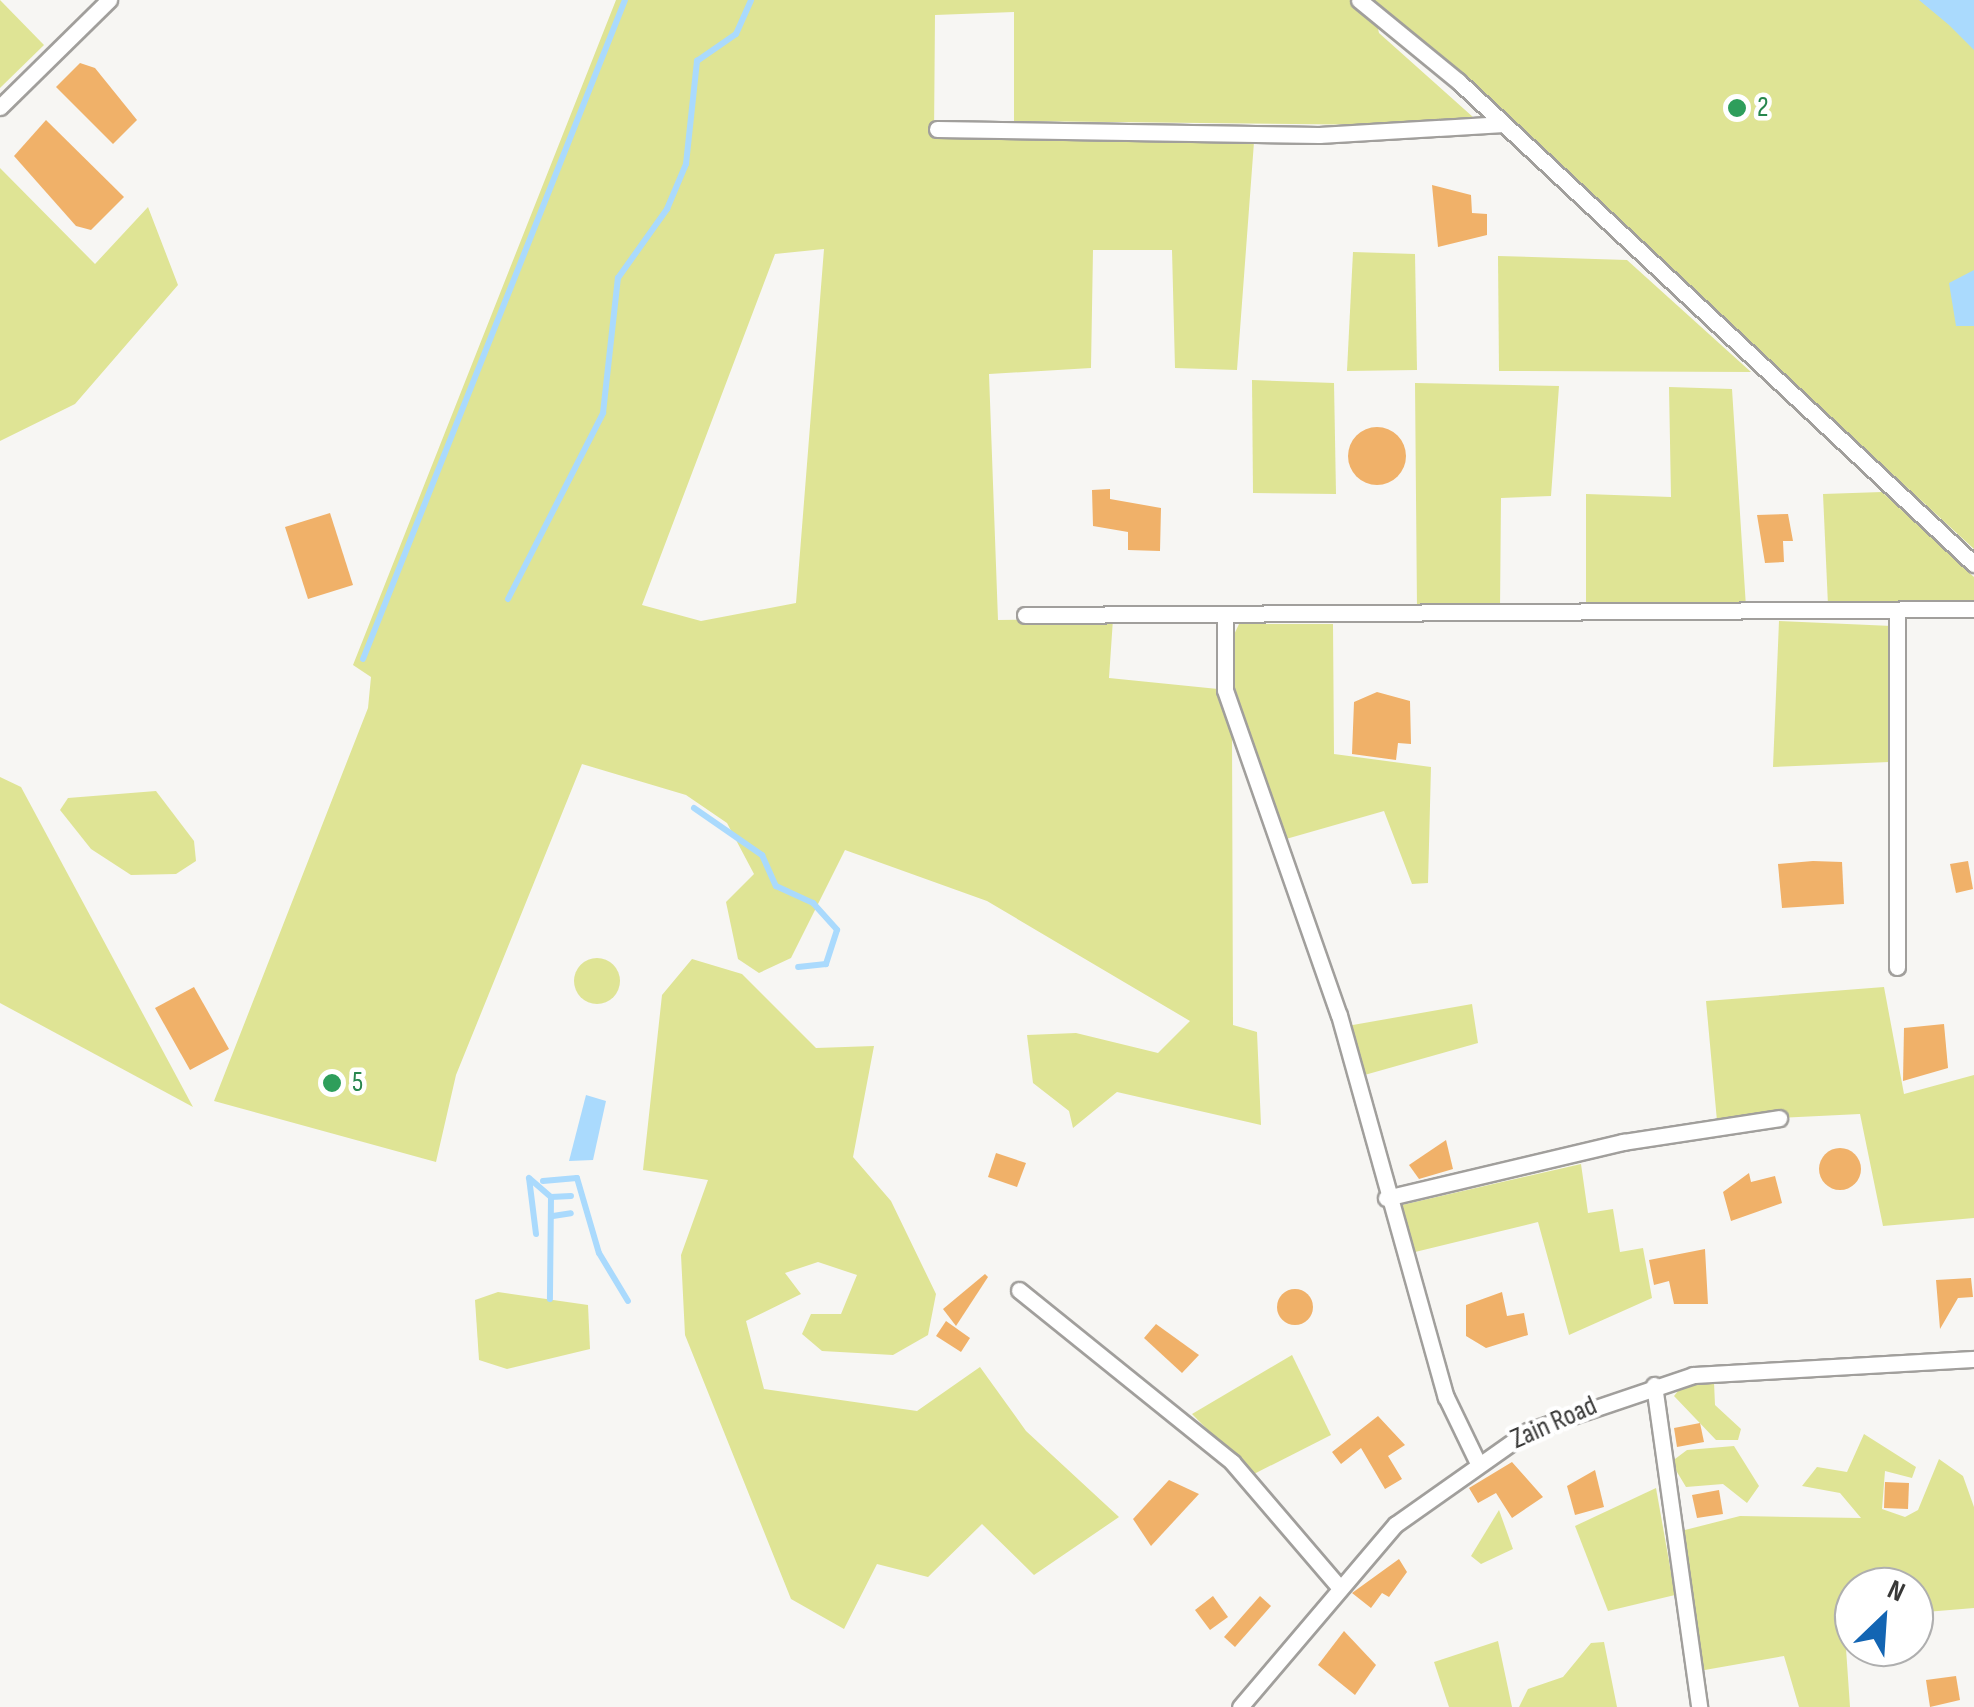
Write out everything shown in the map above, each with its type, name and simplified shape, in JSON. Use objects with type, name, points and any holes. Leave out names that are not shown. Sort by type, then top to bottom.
[{"type":"street","points":[[0,107],[109,0]]},
{"type":"street","points":[[1359,0],[1504,124],[1974,564]]},
{"type":"street","points":[[937,129],[1318,136],[1504,124]]},
{"type":"street","points":[[1026,614],[1225,616],[1974,609]]},
{"type":"street","points":[[1896,967],[1897,612]]},
{"type":"street","points":[[1225,616],[1225,690],[1339,1015],[1386,1198],[1451,1412],[1476,1460]]},
{"type":"street","points":[[1386,1198],[1623,1142],[1779,1118]]},
{"type":"street","points":[[1019,1290],[1232,1462],[1339,1588]]},
{"type":"street","name":"Zain Road","points":[[1240,1707],[1396,1524],[1476,1460],[1654,1385],[1757,1368],[1974,1359]]},
{"type":"street","points":[[1654,1385],[1699,1707]]},
{"type":"green space","points":[[0,0],[44,45],[0,88]]},
{"type":"green space","points":[[616,0],[1974,0],[1974,549],[1496,110],[1375,16],[1379,33],[1483,126],[1014,121],[1014,12],[935,15],[934,136],[1254,142],[1237,370],[1175,368],[1172,250],[1093,250],[1091,368],[989,374],[998,620],[1113,619],[1109,678],[1218,689],[1232,731],[1233,1025],[1257,1032],[1261,1125],[1117,1092],[1073,1128],[1069,1111],[1033,1083],[1027,1035],[1076,1033],[1158,1053],[1190,1021],[987,901],[845,850],[791,958],[759,973],[738,959],[726,902],[754,874],[727,823],[686,795],[582,764],[456,1075],[436,1162],[214,1101],[368,708],[371,677],[353,665]],"holes":[[[824,249],[796,603],[701,621],[642,605],[775,254]]]},
{"type":"green space","points":[[0,168],[95,264],[148,207],[178,285],[75,404],[0,441]]},
{"type":"green space","points":[[1353,252],[1415,254],[1417,370],[1347,371]]},
{"type":"green space","points":[[1498,256],[1627,260],[1751,372],[1499,371]]},
{"type":"green space","points":[[1252,380],[1334,383],[1336,494],[1253,493]]},
{"type":"green space","points":[[1415,383],[1559,386],[1551,496],[1501,498],[1500,611],[1417,609]]},
{"type":"green space","points":[[1669,387],[1732,389],[1746,607],[1586,608],[1586,494],[1671,497]]},
{"type":"green space","points":[[1882,492],[1974,577],[1974,606],[1828,605],[1823,494]]},
{"type":"green space","points":[[1779,621],[1892,626],[1889,762],[1773,767]]},
{"type":"green space","points":[[1239,624],[1333,624],[1334,754],[1431,767],[1428,883],[1412,884],[1384,811],[1286,839],[1224,656]]},
{"type":"green space","points":[[0,777],[21,787],[193,1107],[0,1003]]},
{"type":"green space","points":[[156,791],[194,841],[196,861],[176,874],[131,875],[91,849],[60,810],[68,798]]},
{"type":"green space","points":[[597,958],[613,965],[620,981],[613,997],[597,1004],[581,997],[574,981],[581,965]]},
{"type":"green space","points":[[692,959],[742,974],[816,1048],[874,1046],[853,1157],[891,1201],[936,1294],[928,1335],[893,1355],[822,1351],[802,1334],[811,1314],[841,1314],[857,1275],[818,1262],[785,1273],[801,1294],[746,1321],[764,1389],[917,1411],[980,1367],[1026,1431],[1119,1517],[1034,1575],[982,1524],[928,1577],[877,1564],[844,1629],[791,1599],[685,1335],[681,1255],[708,1180],[643,1170],[662,995]]},
{"type":"green space","points":[[1884,987],[1904,1094],[1974,1075],[1974,1218],[1883,1226],[1860,1114],[1717,1121],[1706,1001]]},
{"type":"green space","points":[[1472,1004],[1478,1043],[1361,1076],[1347,1026]]},
{"type":"green space","points":[[1581,1164],[1588,1213],[1613,1209],[1620,1252],[1643,1248],[1652,1298],[1569,1335],[1538,1222],[1411,1253],[1393,1207]]},
{"type":"green space","points":[[498,1292],[588,1305],[590,1349],[507,1369],[479,1360],[475,1300]]},
{"type":"green space","points":[[1292,1355],[1331,1435],[1252,1475],[1192,1414]]},
{"type":"green space","points":[[1685,1382],[1714,1382],[1715,1405],[1741,1429],[1738,1440],[1716,1440],[1674,1396]]},
{"type":"green space","points":[[1864,1434],[1916,1467],[1912,1478],[1885,1471],[1882,1509],[1905,1517],[1918,1510],[1939,1459],[1963,1476],[1974,1507],[1974,1608],[1934,1611],[1934,1567],[1834,1567],[1834,1667],[1847,1667],[1850,1707],[1799,1707],[1784,1656],[1699,1671],[1681,1531],[1740,1516],[1861,1518],[1840,1493],[1802,1486],[1817,1467],[1847,1472]]},
{"type":"green space","points":[[1734,1446],[1759,1486],[1747,1503],[1723,1484],[1686,1487],[1671,1462],[1687,1450]]},
{"type":"green space","points":[[1656,1488],[1675,1595],[1608,1611],[1575,1526]]},
{"type":"green space","points":[[1499,1510],[1513,1549],[1481,1564],[1471,1556]]},
{"type":"green space","points":[[1498,1641],[1512,1707],[1449,1707],[1434,1662]]},
{"type":"green space","points":[[1604,1642],[1617,1707],[1519,1707],[1528,1689],[1563,1677],[1591,1643]]},
{"type":"water","points":[[1919,0],[1974,0],[1974,50],[1949,25]]},
{"type":"water","points":[[1974,270],[1974,326],[1956,326],[1949,283]]},
{"type":"water","points":[[586,1095],[606,1101],[593,1160],[569,1161]]},
{"type":"building","points":[[80,63],[95,68],[137,120],[113,144],[56,87]]},
{"type":"building","points":[[46,120],[124,197],[91,230],[76,226],[14,156]]},
{"type":"building","points":[[1432,185],[1471,195],[1472,213],[1487,214],[1487,235],[1438,247]]},
{"type":"building","points":[[1377,427],[1397,436],[1406,456],[1397,476],[1377,485],[1357,476],[1348,456],[1357,436]]},
{"type":"building","points":[[1110,489],[1110,499],[1161,508],[1160,551],[1128,550],[1128,532],[1093,526],[1092,490]]},
{"type":"building","points":[[330,513],[353,585],[308,599],[285,527]]},
{"type":"building","points":[[1788,514],[1793,541],[1783,541],[1784,562],[1765,563],[1757,515]]},
{"type":"building","points":[[1377,692],[1410,701],[1411,744],[1398,743],[1396,760],[1352,754],[1354,702]]},
{"type":"building","points":[[1968,861],[1973,889],[1956,893],[1950,864]]},
{"type":"building","points":[[1842,862],[1844,904],[1782,908],[1778,864]]},
{"type":"building","points":[[194,987],[229,1049],[190,1070],[155,1008]]},
{"type":"building","points":[[1944,1024],[1948,1068],[1903,1081],[1904,1028]]},
{"type":"building","points":[[1446,1140],[1453,1169],[1419,1179],[1409,1165]]},
{"type":"building","points":[[1840,1148],[1855,1154],[1861,1169],[1855,1184],[1840,1190],[1825,1184],[1819,1169],[1825,1154]]},
{"type":"building","points":[[996,1153],[1026,1163],[1017,1187],[988,1177]]},
{"type":"building","points":[[1749,1173],[1751,1182],[1775,1176],[1782,1203],[1731,1221],[1723,1192]]},
{"type":"building","points":[[1705,1249],[1708,1304],[1674,1304],[1669,1281],[1654,1285],[1649,1260]]},
{"type":"building","points":[[985,1274],[988,1277],[956,1326],[943,1309]]},
{"type":"building","points":[[1971,1278],[1973,1297],[1958,1298],[1940,1329],[1936,1280]]},
{"type":"building","points":[[1295,1289],[1308,1294],[1313,1307],[1308,1320],[1295,1325],[1282,1320],[1277,1307],[1282,1294]]},
{"type":"building","points":[[1502,1292],[1507,1316],[1524,1313],[1528,1335],[1486,1348],[1466,1336],[1466,1305]]},
{"type":"building","points":[[946,1321],[970,1338],[961,1352],[936,1336]]},
{"type":"building","points":[[1156,1324],[1199,1355],[1182,1373],[1144,1338]]},
{"type":"building","points":[[1378,1416],[1405,1445],[1388,1456],[1402,1479],[1385,1489],[1361,1448],[1341,1464],[1332,1452]]},
{"type":"building","points":[[1700,1423],[1704,1442],[1677,1447],[1674,1428]]},
{"type":"building","points":[[1512,1462],[1543,1497],[1512,1518],[1496,1493],[1478,1503],[1469,1488]]},
{"type":"building","points":[[1595,1470],[1604,1507],[1575,1515],[1567,1486]]},
{"type":"building","points":[[1169,1480],[1199,1494],[1151,1546],[1133,1519]]},
{"type":"building","points":[[1885,1482],[1909,1483],[1908,1509],[1884,1508]]},
{"type":"building","points":[[1719,1490],[1723,1514],[1697,1518],[1692,1495]]},
{"type":"building","points":[[1399,1559],[1407,1572],[1389,1597],[1382,1593],[1371,1608],[1352,1593]]},
{"type":"building","points":[[1213,1596],[1228,1617],[1210,1630],[1195,1610]]},
{"type":"building","points":[[1260,1596],[1271,1606],[1235,1647],[1224,1637]]},
{"type":"building","points":[[1344,1631],[1376,1665],[1355,1695],[1318,1665]]},
{"type":"building","points":[[1956,1676],[1960,1700],[1930,1707],[1926,1680]]},
{"type":"waterway","points":[[363,659],[625,0]]},
{"type":"waterway","points":[[508,599],[603,413],[618,278],[667,209],[686,164],[697,61],[736,34],[751,0]]},
{"type":"waterway","points":[[694,808],[762,855],[776,886],[813,903],[837,930],[826,964],[798,967]]},
{"type":"waterway","points":[[536,1234],[529,1178],[551,1197],[550,1299]]},
{"type":"waterway","points":[[543,1181],[577,1178],[599,1253],[628,1301]]},
{"type":"waterway","points":[[551,1197],[571,1196]]},
{"type":"waterway","points":[[553,1216],[571,1213]]},
{"type":"place","name":"2","points":[[1737,108]]},
{"type":"place","name":"5","points":[[332,1083]]}]
